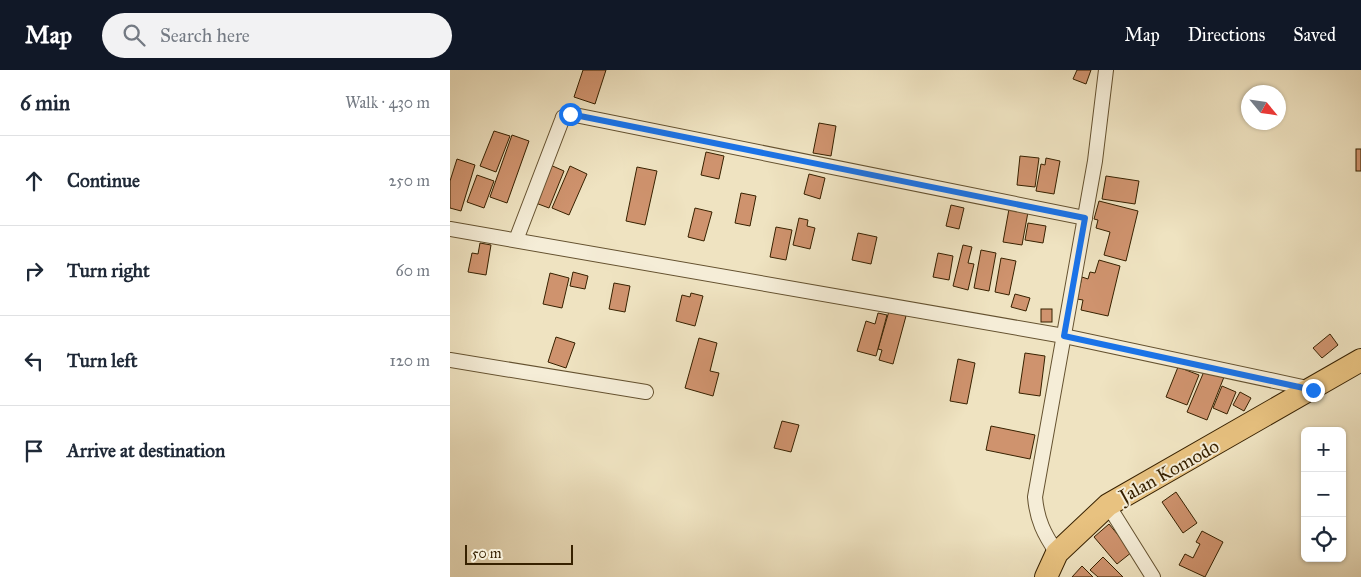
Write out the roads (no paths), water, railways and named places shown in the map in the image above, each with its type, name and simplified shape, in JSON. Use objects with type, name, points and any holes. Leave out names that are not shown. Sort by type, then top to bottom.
[{"type":"highway","name":"Jalan Komodo","points":[[1046,577],[1057,552],[1108,505],[1313,390],[1361,360]]},
{"type":"street","points":[[1057,552],[1044,535],[1039,522],[1035,497],[1085,218],[1106,70]]},
{"type":"street","points":[[516,240],[563,117],[570,114],[1085,218]]},
{"type":"street","points":[[450,229],[1064,336],[1313,390]]},
{"type":"street","points":[[450,360],[646,392]]},
{"type":"street","points":[[1108,505],[1153,577]]}]
